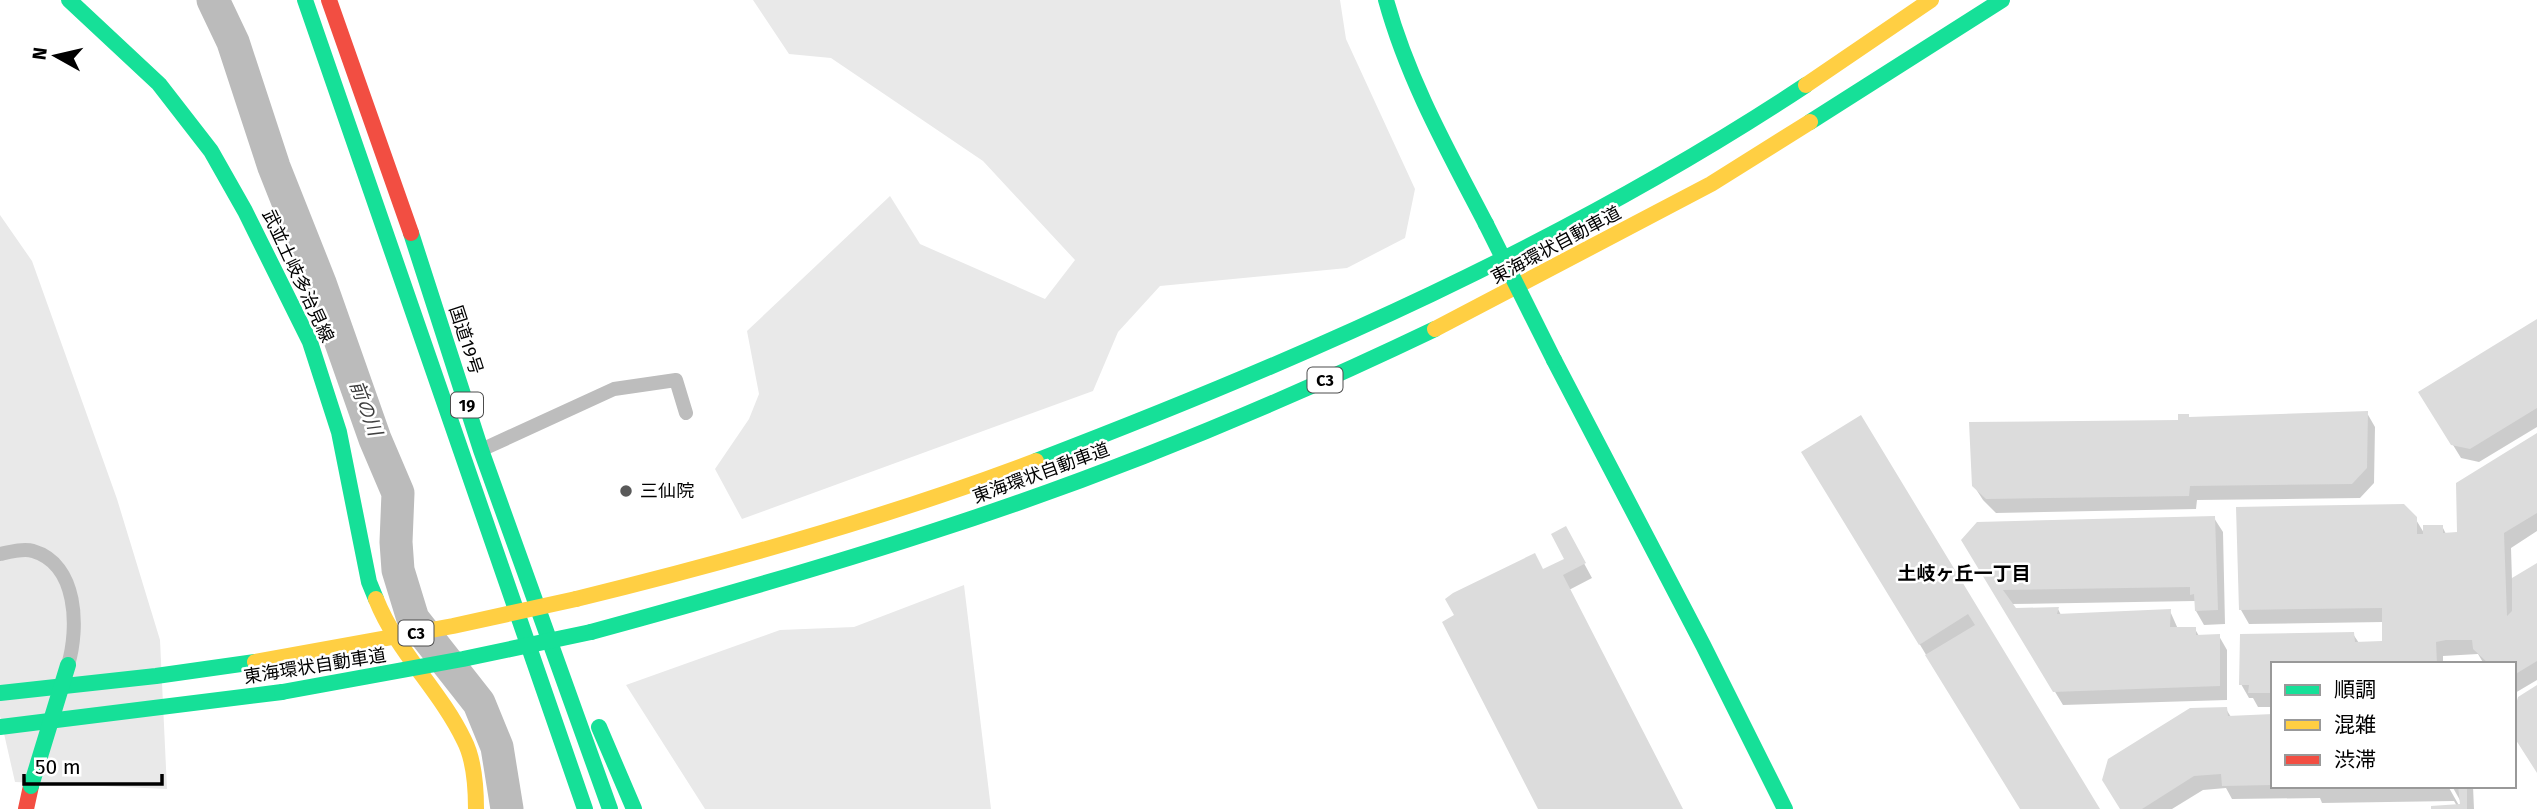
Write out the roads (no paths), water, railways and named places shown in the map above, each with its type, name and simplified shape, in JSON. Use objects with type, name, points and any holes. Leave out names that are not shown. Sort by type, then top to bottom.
[{"type":"main road","name":"武並土岐多治見線","points":[[69,0],[159,84],[211,151],[246,211],[310,342],[339,432],[373,593],[398,644],[449,714],[466,743],[476,792],[476,809]]},
{"type":"main road","name":"19","points":[[305,0],[585,809]]},
{"type":"main road","name":"国道19号","points":[[329,0],[416,247],[481,450],[610,809]]},
{"type":"main road","points":[[1386,0],[1405,64],[1785,809]]},
{"type":"main road","name":"東海環状自動車道","points":[[0,693],[255,662],[453,626],[576,599],[765,550],[928,500],[1087,443],[1323,345],[1419,301],[1570,224],[1685,162],[1768,112],[1931,0]]},
{"type":"main road","name":"東海環状自動車道","points":[[0,727],[282,692],[463,659],[591,632],[768,583],[932,532],[1092,476],[1343,373],[1467,314],[1711,184],[1962,28],[2002,0]]},
{"type":"main road","name":"19","points":[[485,518],[486,556],[569,809]]},
{"type":"main road","name":"19","points":[[542,617],[573,665],[634,809]]},
{"type":"main road","points":[[26,809],[68,665]]},
{"type":"street","points":[[481,450],[614,389],[676,380],[686,413]]},
{"type":"street","points":[[0,554],[32,551],[53,563],[66,578],[75,625],[68,665]]},
{"type":"waterway","name":"前の川","points":[[213,0],[233,42],[274,167],[320,283],[375,439],[398,493],[398,570],[413,619],[479,703],[497,747],[507,809]]},
{"type":"place","name":"三仙院","points":[[626,491]]},
{"type":"district","name":"土岐ヶ丘一丁目","points":[[1964,573]]}]
